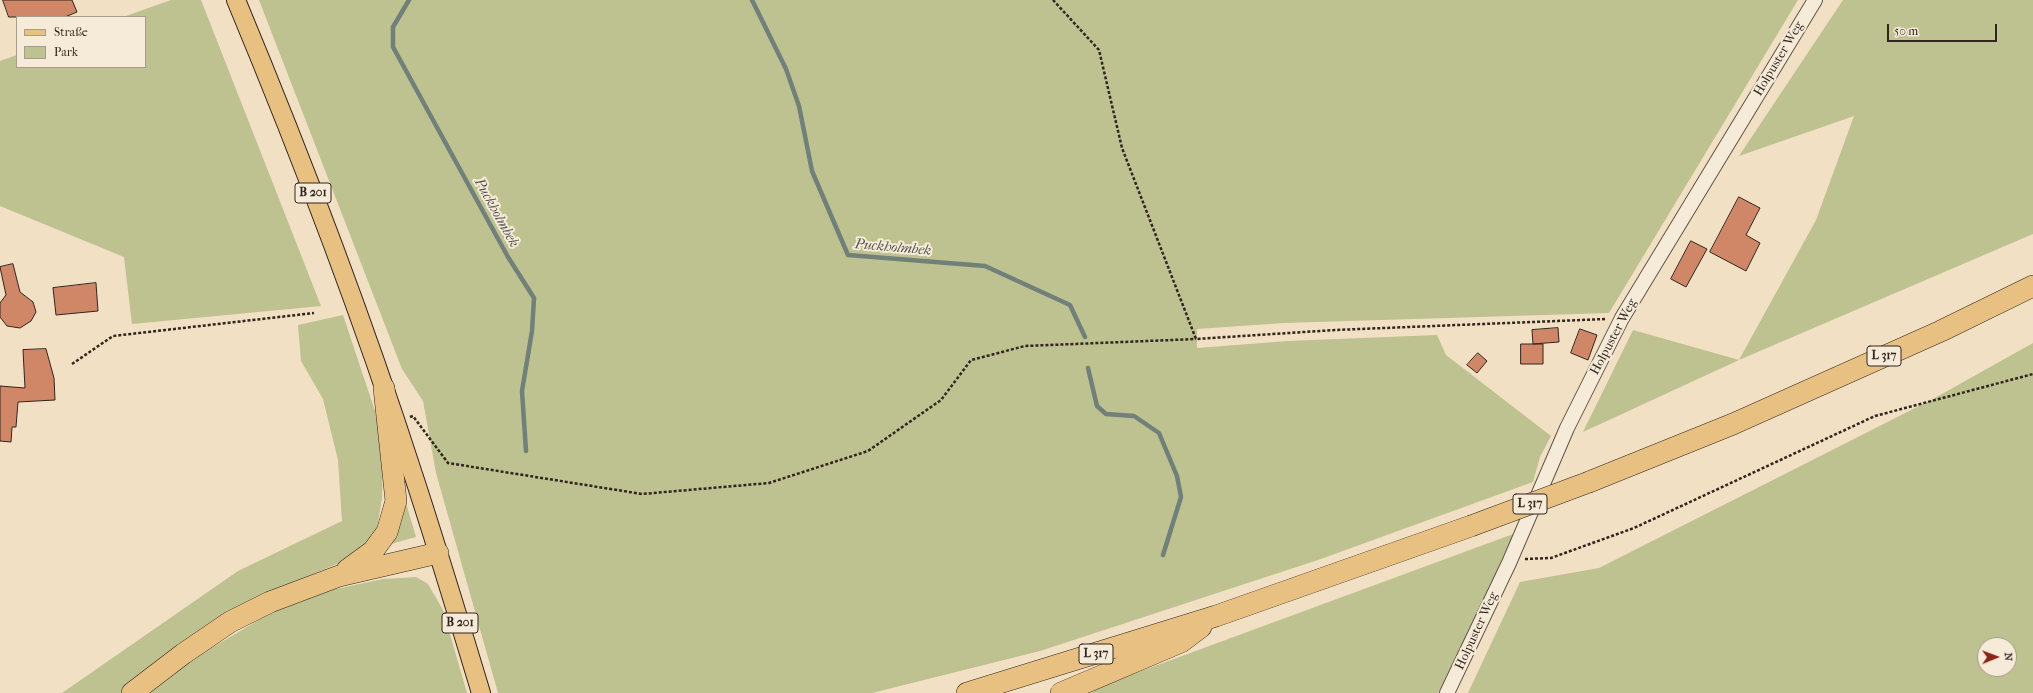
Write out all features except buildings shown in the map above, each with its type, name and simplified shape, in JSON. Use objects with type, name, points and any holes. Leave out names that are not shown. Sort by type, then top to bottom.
[{"type":"highway","name":"L 317","points":[[967,693],[1216,616],[1471,526],[1589,482],[1733,424],[1941,331],[2033,286]]},
{"type":"highway","points":[[339,576],[372,551],[387,532],[396,501],[384,388]]},
{"type":"highway","points":[[132,693],[183,654],[230,622],[270,602],[339,576],[438,553]]},
{"type":"highway","points":[[1061,693],[1181,642],[1216,616]]},
{"type":"main road","name":"B 201","points":[[236,0],[287,123],[352,295],[396,423],[481,693]]},
{"type":"street","name":"Holpuster Weg","points":[[1447,693],[1509,563],[1567,428],[1622,318],[1815,0]]},
{"type":"path","points":[[1053,0],[1099,50],[1122,148],[1196,340]]},
{"type":"path","points":[[72,364],[113,336],[314,313]]},
{"type":"path","points":[[396,423],[413,416],[448,463],[532,478],[642,494],[769,483],[868,451],[941,400],[971,360],[1025,346],[1196,340],[1335,330],[1622,318]]},
{"type":"path","points":[[1522,560],[1551,558],[1634,528],[1875,416],[2033,374]]},
{"type":"green space","points":[[171,0],[201,0],[321,306],[132,324],[124,257],[0,206],[0,61],[16,55],[16,68],[146,68],[146,16],[126,16]]},
{"type":"green space","points":[[259,0],[1798,0],[1609,313],[1284,323],[1197,329],[1197,348],[1288,341],[1437,335],[1446,355],[1551,436],[1540,457],[1533,482],[1318,560],[1040,651],[872,693],[498,693],[436,473],[423,401],[402,369]]},
{"type":"green space","points":[[1843,0],[2033,0],[2033,234],[1739,360],[1816,220],[1854,116],[1739,156]]},
{"type":"green space","points":[[343,315],[375,411],[383,455],[382,498],[377,528],[358,555],[257,598],[125,693],[62,693],[238,571],[342,521],[338,460],[323,399],[301,361],[298,325]]},
{"type":"green space","points":[[1633,330],[1739,360],[1583,432]]},
{"type":"green space","points":[[2033,343],[2033,693],[1468,693],[1520,582],[1599,568],[1933,399]]},
{"type":"green space","points":[[406,503],[416,537],[391,544],[400,526]]},
{"type":"green space","points":[[1516,533],[1438,693],[1091,693],[1106,684]]},
{"type":"green space","points":[[416,577],[428,584],[443,610],[467,693],[149,693],[176,669],[274,611],[331,590],[383,579]]},
{"type":"waterway","name":"Puckholmbek","points":[[409,0],[393,27],[393,47],[508,257],[534,298],[532,331],[522,391],[526,451]]},
{"type":"waterway","name":"Puckholmbek","points":[[752,0],[786,69],[799,106],[812,171],[848,255],[985,266],[1070,305],[1085,337]]},
{"type":"waterway","name":"Puckholmbek","points":[[1088,368],[1097,406],[1106,414],[1134,416],[1159,433],[1177,476],[1181,497],[1163,555]]}]
